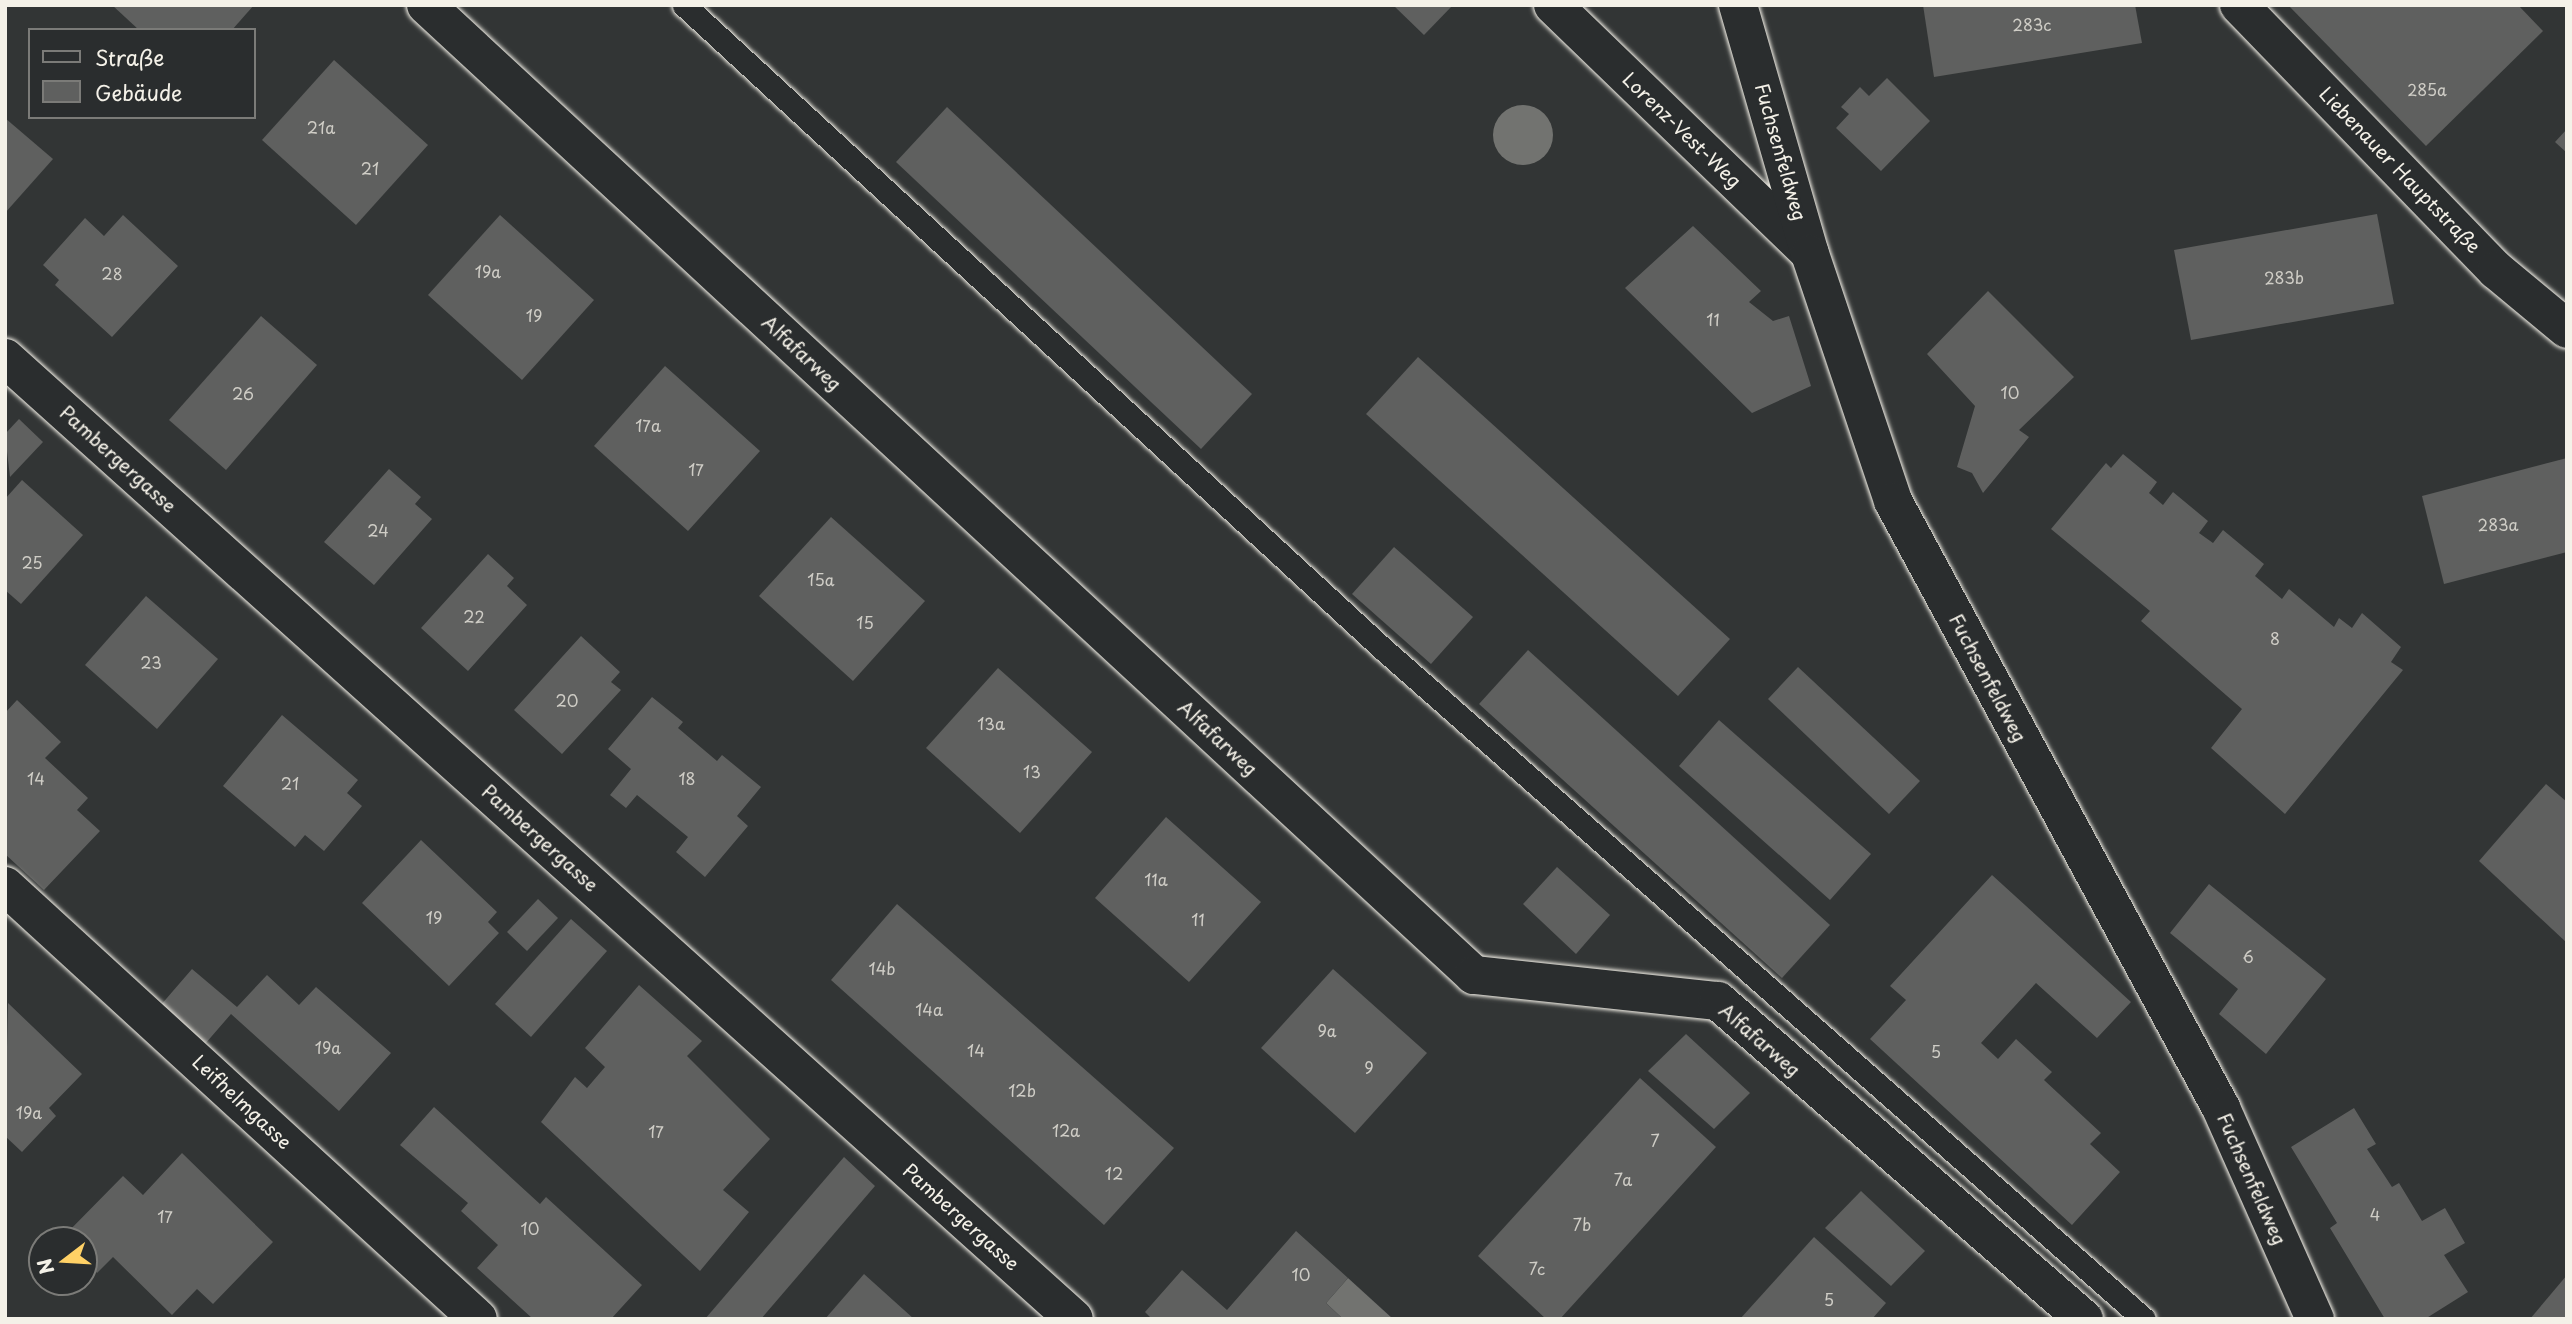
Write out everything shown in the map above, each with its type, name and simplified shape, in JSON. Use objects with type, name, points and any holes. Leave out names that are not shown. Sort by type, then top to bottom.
[{"type":"street","name":"Alfafarweg","points":[[426,5],[1475,975],[1718,1001],[2084,1319]]},
{"type":"street","name":"Lorenz-Vest-Weg","points":[[1553,5],[1810,254]]},
{"type":"street","name":"Fuchsenfeldweg","points":[[1738,5],[1810,254],[1893,501],[2221,1108],[2315,1319]]},
{"type":"street","name":"Liebenauer Hauptstraße","points":[[2239,5],[2496,270],[2567,329]]},
{"type":"street","name":"Pambergergasse","points":[[5,358],[1074,1319]]},
{"type":"street","name":"Leifhelmgasse","points":[[5,886],[478,1319]]},
{"type":"lane","points":[[684,5],[1382,648],[2144,1319]]},
{"type":"shaded area","points":[[1517,105],[1529,105],[1548,118],[1553,135],[1551,147],[1540,160],[1529,165],[1517,165],[1498,152],[1493,141],[1493,129],[1506,110]]},
{"type":"shaded area","points":[[1348,1278],[1393,1319],[1343,1319],[1326,1303]]},
{"type":"building","points":[[112,5],[254,5],[234,28],[137,28]]},
{"type":"building","points":[[1393,5],[1453,5],[1424,35]]},
{"type":"building","points":[[1923,5],[2135,5],[2142,43],[1934,77]]},
{"type":"building","points":[[2288,5],[2518,5],[2543,31],[2426,146]]},
{"type":"building","points":[[334,60],[428,145],[356,225],[262,140]]},
{"type":"building","points":[[1887,78],[1930,121],[1881,171],[1836,128],[1849,114],[1841,107],[1860,87],[1869,96]]},
{"type":"building","points":[[947,107],[1252,394],[1201,449],[896,162]]},
{"type":"building","points":[[5,118],[53,159],[5,213]]},
{"type":"building","points":[[2567,129],[2567,153],[2555,142]]},
{"type":"building","points":[[2377,214],[2394,304],[2191,340],[2174,250]]},
{"type":"building","points":[[123,215],[178,266],[112,337],[55,285],[59,280],[43,265],[85,218],[104,236]]},
{"type":"building","points":[[500,215],[594,300],[522,380],[428,295]]},
{"type":"building","points":[[1693,226],[1761,291],[1749,302],[1773,321],[1789,316],[1811,386],[1752,413],[1625,288]]},
{"type":"building","points":[[1988,291],[2074,377],[2019,430],[2029,437],[1983,493],[1972,473],[1957,467],[1975,406],[1927,354]]},
{"type":"building","points":[[261,316],[317,365],[226,470],[169,420]]},
{"type":"building","points":[[1418,357],[1730,639],[1678,696],[1366,414]]},
{"type":"building","points":[[665,366],[760,451],[688,531],[594,446]]},
{"type":"building","points":[[19,419],[43,442],[10,477],[5,434]]},
{"type":"building","points":[[2123,454],[2157,482],[2149,493],[2163,505],[2173,492],[2208,521],[2199,533],[2213,543],[2223,530],[2264,564],[2255,576],[2282,599],[2289,589],[2334,627],[2339,618],[2352,628],[2362,613],[2401,647],[2391,662],[2403,670],[2285,814],[2211,748],[2242,709],[2141,621],[2150,611],[2051,529],[2106,463],[2111,468]]},
{"type":"building","points":[[2567,458],[2567,552],[2444,584],[2422,496]]},
{"type":"building","points":[[389,469],[421,497],[415,504],[432,519],[374,585],[324,542]]},
{"type":"building","points":[[22,480],[83,535],[21,604],[5,590],[5,499]]},
{"type":"building","points":[[831,517],[925,601],[853,681],[759,596]]},
{"type":"building","points":[[1394,547],[1473,617],[1431,664],[1352,594]]},
{"type":"building","points":[[488,554],[514,578],[507,586],[527,605],[468,671],[421,628]]},
{"type":"building","points":[[146,596],[218,659],[157,729],[85,665]]},
{"type":"building","points":[[581,636],[620,672],[611,682],[621,690],[562,754],[514,710]]},
{"type":"building","points":[[1528,650],[1830,925],[1782,978],[1479,704]]},
{"type":"building","points":[[1798,667],[1920,781],[1889,814],[1768,699]]},
{"type":"building","points":[[998,668],[1092,752],[1020,833],[926,748]]},
{"type":"building","points":[[652,697],[683,722],[678,728],[717,761],[722,755],[761,787],[737,816],[748,826],[705,877],[676,852],[688,837],[637,795],[626,808],[610,795],[631,769],[608,749]]},
{"type":"building","points":[[17,700],[61,742],[45,758],[88,798],[77,810],[100,831],[44,890],[5,854],[5,713]]},
{"type":"building","points":[[282,715],[358,780],[347,793],[362,806],[324,851],[305,835],[295,847],[223,786]]},
{"type":"building","points":[[1719,720],[1871,854],[1830,900],[1679,766]]},
{"type":"building","points":[[2546,784],[2567,802],[2567,943],[2479,861]]},
{"type":"building","points":[[1166,817],[1261,902],[1189,982],[1095,898]]},
{"type":"building","points":[[421,840],[497,912],[488,922],[499,933],[449,986],[362,903]]},
{"type":"building","points":[[1557,867],[1610,915],[1576,954],[1523,904]]},
{"type":"building","points":[[1992,875],[2131,1002],[2097,1038],[2036,983],[1981,1043],[1998,1059],[2016,1039],[2052,1072],[2044,1080],[2101,1133],[2090,1144],[2120,1172],[2072,1225],[1870,1039],[1906,1000],[1890,986]]},
{"type":"building","points":[[2209,884],[2326,979],[2266,1054],[2219,1014],[2238,989],[2170,933]]},
{"type":"building","points":[[538,899],[558,918],[527,951],[507,932]]},
{"type":"building","points":[[897,904],[1174,1148],[1104,1225],[831,980]]},
{"type":"building","points":[[571,919],[607,951],[531,1037],[495,1004]]},
{"type":"building","points":[[192,969],[237,1007],[267,975],[299,1005],[316,987],[391,1053],[339,1111],[231,1014],[205,1044],[160,1006]]},
{"type":"building","points":[[1333,969],[1427,1053],[1355,1133],[1261,1048]]},
{"type":"building","points":[[639,985],[702,1041],[687,1056],[770,1139],[723,1190],[749,1212],[700,1271],[541,1122],[575,1077],[587,1088],[605,1067],[585,1048]]},
{"type":"building","points":[[8,1003],[82,1074],[49,1108],[56,1116],[22,1152],[5,1136]]},
{"type":"building","points":[[1686,1034],[1750,1093],[1714,1129],[1648,1071]]},
{"type":"building","points":[[1640,1078],[1716,1147],[1560,1319],[1546,1319],[1478,1256]]},
{"type":"building","points":[[434,1107],[540,1204],[546,1197],[642,1285],[611,1319],[533,1319],[477,1268],[498,1245],[461,1211],[468,1203],[400,1145]]},
{"type":"building","points":[[2354,1108],[2376,1144],[2367,1149],[2392,1187],[2399,1183],[2422,1221],[2445,1208],[2465,1243],[2444,1255],[2468,1292],[2425,1319],[2385,1319],[2330,1228],[2337,1223],[2291,1147]]},
{"type":"building","points":[[182,1153],[273,1242],[213,1304],[197,1289],[172,1315],[113,1257],[98,1272],[98,1226],[74,1226],[123,1176],[143,1195]]},
{"type":"building","points":[[844,1157],[875,1186],[761,1319],[705,1319]]},
{"type":"building","points":[[1861,1191],[1925,1251],[1891,1286],[1825,1228]]},
{"type":"building","points":[[1296,1231],[1348,1278],[1326,1303],[1343,1319],[1152,1319],[1145,1312],[1182,1270],[1227,1310]]},
{"type":"building","points":[[1814,1237],[1886,1303],[1872,1319],[1740,1319]]},
{"type":"building","points":[[864,1274],[914,1319],[825,1319]]},
{"type":"building","points":[[2567,1275],[2567,1319],[2530,1319]]}]
